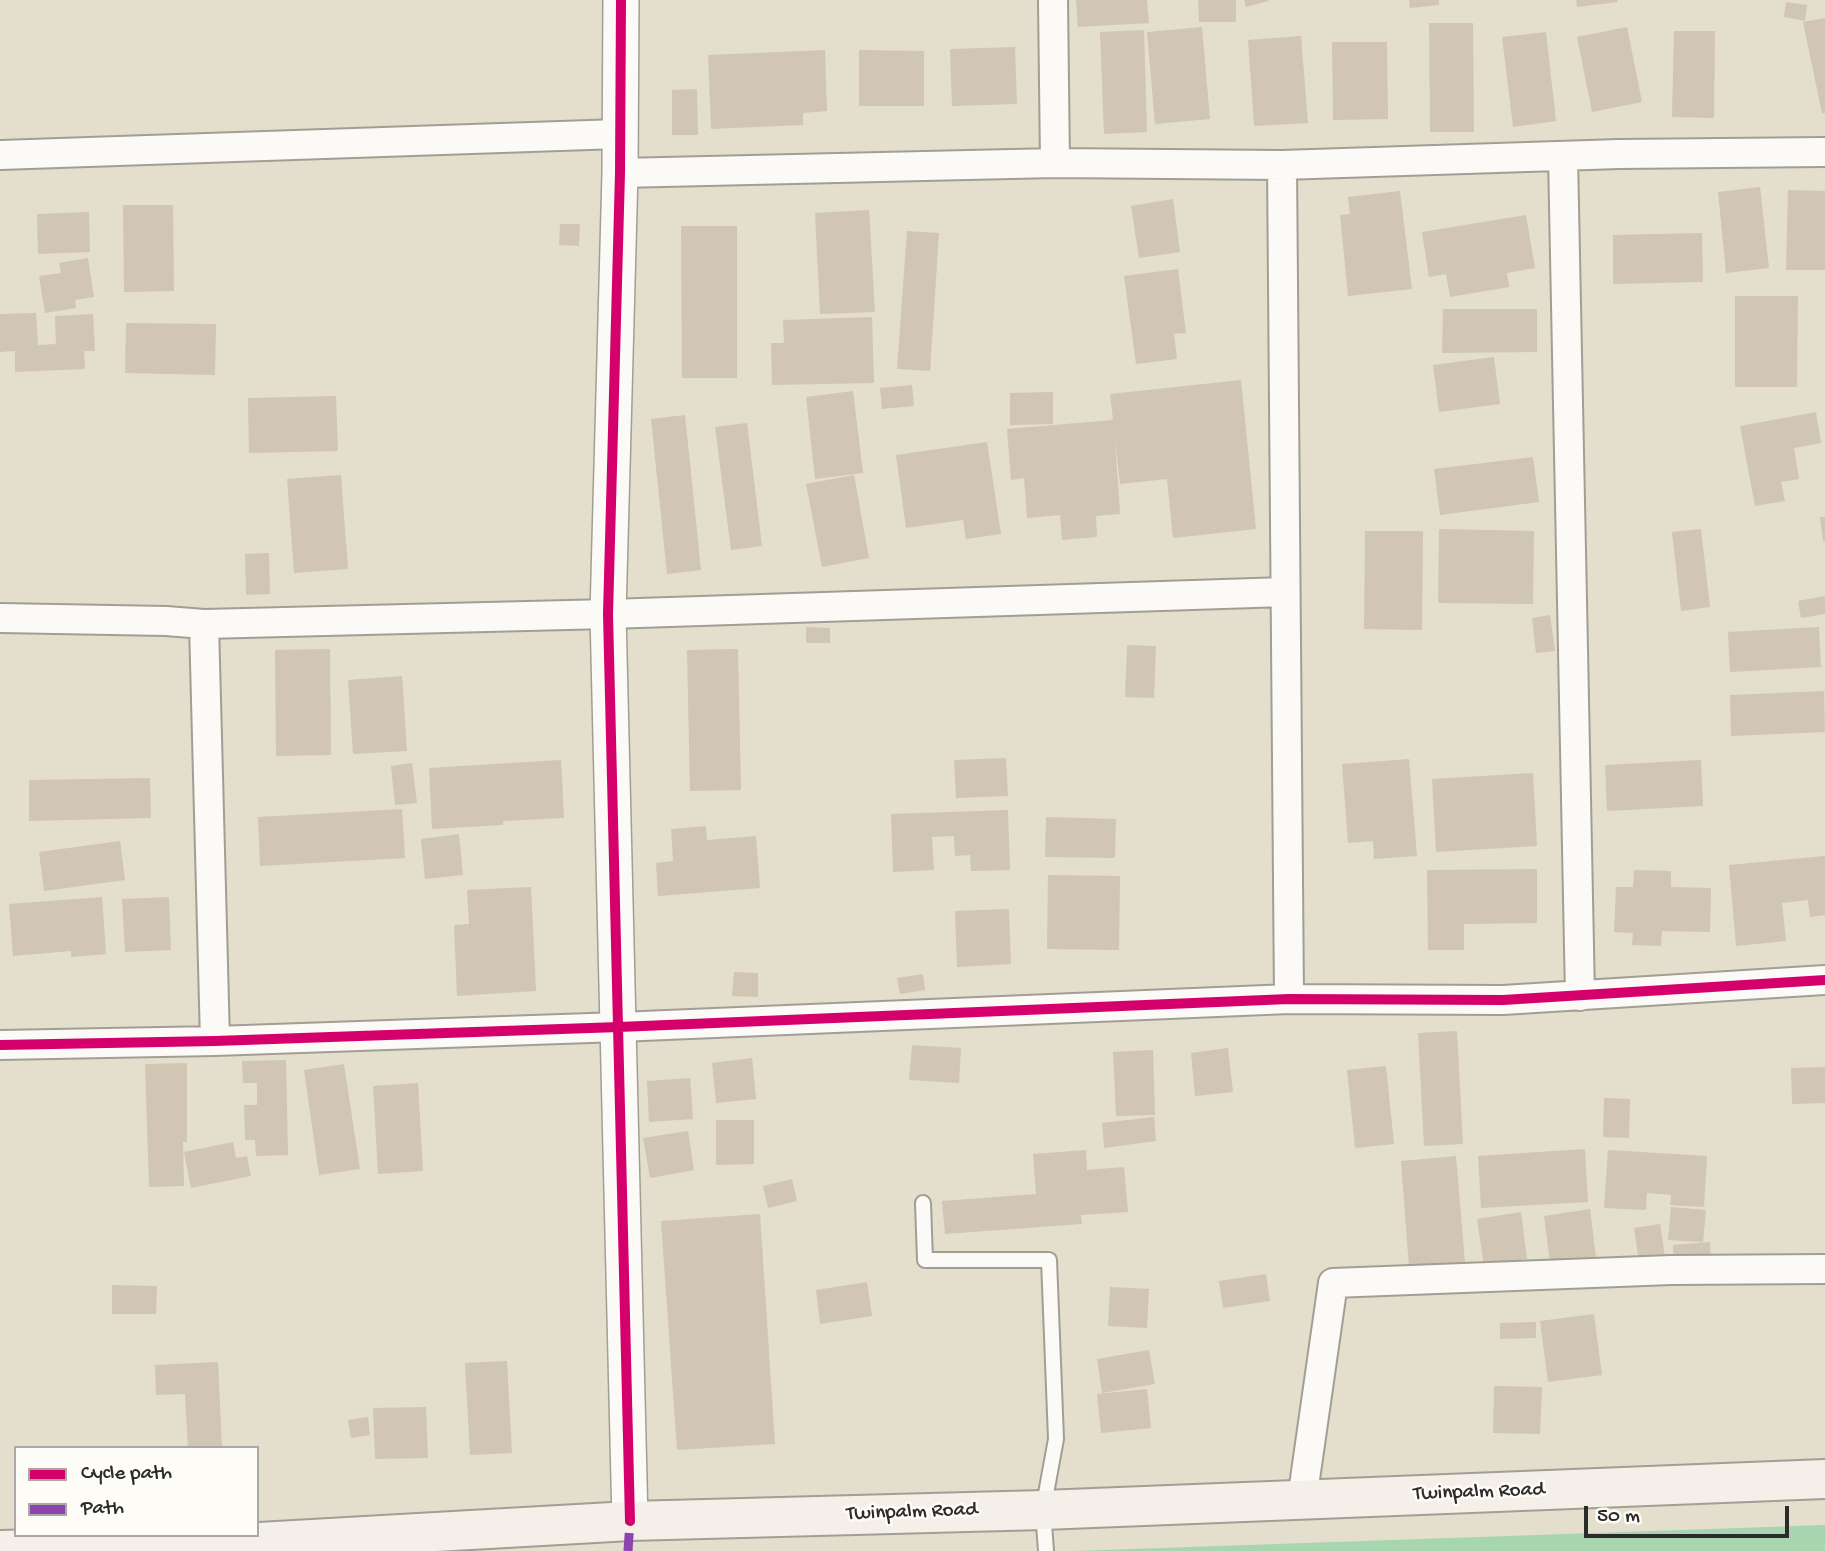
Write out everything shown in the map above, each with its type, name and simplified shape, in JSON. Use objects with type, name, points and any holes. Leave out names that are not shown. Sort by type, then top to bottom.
[{"type":"main road","name":"Twinpalm Road","points":[[0,1550],[224,1547],[630,1521],[1043,1510],[1825,1479]]},
{"type":"street","points":[[621,0],[620,173],[608,614],[630,1521]]},
{"type":"street","points":[[1053,0],[1055,163]]},
{"type":"street","points":[[0,155],[620,134]]},
{"type":"street","points":[[620,173],[1055,163],[1282,164],[1825,152]]},
{"type":"street","points":[[1563,156],[1580,996]]},
{"type":"street","points":[[1282,164],[1289,999]]},
{"type":"street","points":[[0,618],[204,624],[1285,592]]},
{"type":"street","points":[[204,624],[215,1041]]},
{"type":"street","points":[[0,1045],[215,1041],[619,1027],[1289,999],[1503,1000],[1825,980]]},
{"type":"street","points":[[1302,1500],[1333,1283],[1671,1269],[1825,1269]]},
{"type":"lane","points":[[923,1203],[925,1260],[1049,1260],[1056,1439],[1043,1510],[1046,1551]]},
{"type":"green space","points":[[1825,1525],[1825,1551],[1075,1551]]},
{"type":"building","points":[[1076,0],[1147,0],[1149,23],[1078,27]]},
{"type":"building","points":[[1198,0],[1236,0],[1236,22],[1199,22]]},
{"type":"building","points":[[1244,0],[1269,0],[1269,1],[1246,7]]},
{"type":"building","points":[[1409,0],[1439,0],[1439,5],[1410,8]]},
{"type":"building","points":[[1576,0],[1617,0],[1618,2],[1577,7]]},
{"type":"building","points":[[1786,2],[1807,5],[1805,21],[1784,17]]},
{"type":"building","points":[[1825,18],[1825,113],[1822,113],[1803,22]]},
{"type":"building","points":[[1429,23],[1473,23],[1474,132],[1430,132]]},
{"type":"building","points":[[1202,27],[1210,119],[1155,124],[1147,32]]},
{"type":"building","points":[[1627,27],[1642,102],[1592,112],[1577,37]]},
{"type":"building","points":[[1144,30],[1147,132],[1104,134],[1100,32]]},
{"type":"building","points":[[1674,31],[1715,31],[1714,118],[1672,117]]},
{"type":"building","points":[[1546,32],[1556,121],[1513,127],[1502,37]]},
{"type":"building","points":[[1301,36],[1308,123],[1254,126],[1248,40]]},
{"type":"building","points":[[1332,42],[1387,42],[1388,119],[1333,120]]},
{"type":"building","points":[[1015,47],[1017,104],[952,106],[950,49]]},
{"type":"building","points":[[825,50],[827,111],[803,113],[803,125],[711,129],[708,55]]},
{"type":"building","points":[[859,50],[924,51],[924,106],[859,106]]},
{"type":"building","points":[[697,89],[698,135],[672,135],[672,90]]},
{"type":"building","points":[[1760,187],[1769,268],[1726,273],[1718,192]]},
{"type":"building","points":[[1788,190],[1825,191],[1825,270],[1786,270]]},
{"type":"building","points":[[1400,191],[1412,289],[1348,296],[1340,215],[1350,214],[1348,197]]},
{"type":"building","points":[[1173,199],[1180,252],[1139,258],[1131,206]]},
{"type":"building","points":[[123,205],[173,205],[174,291],[124,292]]},
{"type":"building","points":[[869,210],[875,312],[820,314],[815,213]]},
{"type":"building","points":[[89,212],[90,252],[38,254],[37,214]]},
{"type":"building","points":[[1526,215],[1535,268],[1507,273],[1509,287],[1450,297],[1446,274],[1429,277],[1422,232]]},
{"type":"building","points":[[560,224],[580,224],[579,246],[559,245]]},
{"type":"building","points":[[681,226],[737,226],[737,378],[682,378]]},
{"type":"building","points":[[907,231],[939,233],[930,371],[897,369]]},
{"type":"building","points":[[1702,233],[1703,282],[1613,284],[1613,235]]},
{"type":"building","points":[[88,258],[94,297],[75,300],[76,308],[45,313],[39,276],[61,273],[59,263]]},
{"type":"building","points":[[1178,269],[1186,333],[1174,334],[1177,359],[1136,364],[1124,276]]},
{"type":"building","points":[[1735,296],[1798,296],[1797,387],[1735,387]]},
{"type":"building","points":[[1443,309],[1537,309],[1537,352],[1442,353]]},
{"type":"building","points":[[36,313],[38,345],[56,344],[55,316],[93,314],[95,351],[84,351],[85,369],[15,372],[15,351],[0,352],[0,314]]},
{"type":"building","points":[[872,317],[874,383],[772,385],[771,343],[784,343],[783,320]]},
{"type":"building","points":[[126,323],[216,324],[215,375],[125,373]]},
{"type":"building","points":[[1494,357],[1500,404],[1439,412],[1433,365]]},
{"type":"building","points":[[1241,380],[1256,529],[1173,538],[1167,479],[1120,484],[1115,440],[1120,514],[1096,516],[1097,537],[1062,540],[1060,515],[1027,518],[1024,478],[1011,480],[1007,429],[1113,420],[1110,394]]},
{"type":"building","points":[[912,385],[914,406],[882,409],[880,388]]},
{"type":"building","points":[[853,391],[863,473],[815,479],[806,397]]},
{"type":"building","points":[[1053,392],[1053,424],[1010,425],[1010,393]]},
{"type":"building","points":[[336,396],[338,451],[249,453],[248,398]]},
{"type":"building","points":[[1816,412],[1821,443],[1794,448],[1799,479],[1781,482],[1785,501],[1755,506],[1740,426]]},
{"type":"building","points":[[685,415],[701,570],[667,574],[651,419]]},
{"type":"building","points":[[747,423],[762,546],[731,550],[715,427]]},
{"type":"building","points":[[987,442],[1001,534],[966,539],[963,520],[906,528],[896,455]]},
{"type":"building","points":[[1533,457],[1539,502],[1440,515],[1434,469]]},
{"type":"building","points":[[341,475],[348,569],[294,573],[287,479]]},
{"type":"building","points":[[854,475],[869,558],[822,567],[806,484]]},
{"type":"building","points":[[1820,517],[1825,517],[1825,541],[1823,541]]},
{"type":"building","points":[[1439,529],[1534,531],[1533,604],[1438,603]]},
{"type":"building","points":[[1701,529],[1710,607],[1681,611],[1672,532]]},
{"type":"building","points":[[1365,531],[1423,531],[1422,630],[1364,629]]},
{"type":"building","points":[[269,553],[270,594],[246,595],[245,554]]},
{"type":"building","points":[[1825,596],[1825,614],[1801,618],[1798,601]]},
{"type":"building","points":[[1550,615],[1555,651],[1536,653],[1532,618]]},
{"type":"building","points":[[806,627],[830,628],[830,643],[806,643]]},
{"type":"building","points":[[1819,627],[1821,667],[1730,672],[1728,632]]},
{"type":"building","points":[[1127,645],[1156,646],[1154,698],[1125,697]]},
{"type":"building","points":[[330,649],[331,755],[276,756],[275,650]]},
{"type":"building","points":[[738,649],[741,790],[690,791],[687,650]]},
{"type":"building","points":[[402,676],[407,751],[353,754],[348,680]]},
{"type":"building","points":[[1824,691],[1825,732],[1731,736],[1730,695]]},
{"type":"building","points":[[1006,758],[1008,796],[956,798],[954,760]]},
{"type":"building","points":[[1409,759],[1417,856],[1374,859],[1373,841],[1348,843],[1342,764]]},
{"type":"building","points":[[561,760],[564,818],[432,829],[429,768]]},
{"type":"building","points":[[1701,760],[1703,806],[1607,811],[1605,765]]},
{"type":"building","points":[[412,763],[417,803],[395,805],[391,766]]},
{"type":"building","points":[[1533,773],[1537,846],[1436,852],[1432,779]]},
{"type":"building","points":[[150,778],[151,818],[29,821],[29,780]]},
{"type":"building","points":[[402,809],[405,858],[260,866],[258,817]]},
{"type":"building","points":[[1008,810],[1010,870],[971,871],[970,855],[955,856],[954,836],[932,837],[934,870],[893,872],[891,814]]},
{"type":"building","points":[[1046,817],[1116,819],[1115,858],[1045,857]]},
{"type":"building","points":[[706,826],[707,840],[756,836],[760,888],[658,896],[656,863],[673,861],[671,829]]},
{"type":"building","points":[[459,834],[463,875],[425,879],[421,839]]},
{"type":"building","points":[[120,841],[125,880],[44,891],[39,852]]},
{"type":"building","points":[[1825,856],[1825,915],[1810,917],[1808,900],[1782,903],[1786,941],[1736,946],[1729,865]]},
{"type":"building","points":[[1537,869],[1537,923],[1464,924],[1464,950],[1428,950],[1427,870]]},
{"type":"building","points":[[1634,870],[1671,871],[1671,887],[1711,888],[1710,932],[1662,931],[1661,946],[1632,945],[1633,933],[1614,932],[1616,887],[1633,887]]},
{"type":"building","points":[[1048,875],[1120,876],[1119,950],[1047,949]]},
{"type":"building","points":[[531,887],[536,991],[457,996],[454,925],[469,924],[467,890]]},
{"type":"building","points":[[102,897],[106,954],[71,957],[71,951],[13,956],[9,904]]},
{"type":"building","points":[[169,897],[171,950],[125,952],[122,899]]},
{"type":"building","points":[[1009,909],[1011,964],[957,967],[955,911]]},
{"type":"building","points":[[734,972],[758,973],[758,997],[732,996]]},
{"type":"building","points":[[923,974],[925,990],[900,994],[897,978]]},
{"type":"building","points":[[1457,1031],[1463,1144],[1424,1146],[1418,1033]]},
{"type":"building","points":[[912,1045],[961,1048],[959,1083],[909,1080]]},
{"type":"building","points":[[1228,1048],[1233,1092],[1195,1096],[1191,1053]]},
{"type":"building","points":[[1153,1050],[1155,1115],[1116,1116],[1113,1052]]},
{"type":"building","points":[[752,1058],[756,1099],[716,1103],[712,1063]]},
{"type":"building","points":[[286,1060],[288,1155],[256,1156],[255,1140],[245,1140],[244,1105],[257,1105],[257,1083],[243,1083],[242,1061]]},
{"type":"building","points":[[187,1063],[184,1186],[149,1187],[145,1064]]},
{"type":"building","points":[[344,1064],[360,1169],[319,1175],[304,1070]]},
{"type":"building","points":[[1386,1066],[1394,1144],[1355,1148],[1347,1070]]},
{"type":"building","points":[[1825,1067],[1825,1103],[1792,1104],[1791,1068]]},
{"type":"building","points":[[690,1078],[693,1119],[649,1122],[647,1081]]},
{"type":"building","points":[[418,1083],[423,1171],[378,1174],[373,1086]]},
{"type":"building","points":[[1604,1098],[1630,1099],[1629,1138],[1603,1137]]},
{"type":"building","points":[[1154,1117],[1156,1141],[1104,1148],[1102,1123]]},
{"type":"building","points":[[716,1120],[754,1120],[754,1164],[716,1165]]},
{"type":"building","points":[[688,1131],[694,1170],[650,1178],[643,1138]]},
{"type":"building","points":[[233,1142],[236,1158],[247,1156],[251,1176],[191,1188],[184,1152]]},
{"type":"building","points":[[1585,1149],[1588,1202],[1481,1208],[1478,1156]]},
{"type":"building","points":[[1086,1150],[1087,1170],[1124,1167],[1128,1212],[1081,1215],[1082,1224],[945,1234],[942,1201],[1036,1194],[1033,1154]]},
{"type":"building","points":[[1608,1150],[1707,1156],[1704,1207],[1670,1205],[1671,1195],[1647,1193],[1646,1210],[1604,1208]]},
{"type":"building","points":[[1456,1156],[1465,1263],[1409,1267],[1401,1161]]},
{"type":"building","points":[[792,1179],[797,1201],[768,1208],[763,1186]]},
{"type":"building","points":[[1671,1207],[1706,1210],[1703,1242],[1668,1240]]},
{"type":"building","points":[[1590,1209],[1596,1257],[1550,1263],[1544,1216]]},
{"type":"building","points":[[1521,1212],[1527,1259],[1484,1266],[1477,1219]]},
{"type":"building","points":[[760,1214],[775,1444],[677,1450],[661,1221]]},
{"type":"building","points":[[1660,1224],[1665,1257],[1639,1261],[1634,1228]]},
{"type":"building","points":[[1710,1242],[1711,1263],[1674,1265],[1673,1245]]},
{"type":"building","points":[[1266,1274],[1270,1301],[1223,1308],[1219,1281]]},
{"type":"building","points":[[867,1282],[872,1316],[820,1324],[816,1290]]},
{"type":"building","points":[[112,1285],[157,1286],[156,1314],[112,1314]]},
{"type":"building","points":[[1110,1287],[1149,1289],[1147,1328],[1108,1326]]},
{"type":"building","points":[[1594,1314],[1602,1375],[1548,1382],[1540,1321]]},
{"type":"building","points":[[1536,1322],[1536,1338],[1500,1339],[1500,1323]]},
{"type":"building","points":[[1149,1350],[1155,1384],[1102,1393],[1097,1359]]},
{"type":"building","points":[[507,1361],[512,1453],[470,1455],[465,1363]]},
{"type":"building","points":[[218,1362],[222,1446],[188,1446],[185,1394],[156,1395],[155,1365]]},
{"type":"building","points":[[1494,1386],[1542,1387],[1540,1434],[1493,1433]]},
{"type":"building","points":[[1147,1389],[1151,1428],[1101,1433],[1097,1394]]},
{"type":"building","points":[[426,1407],[428,1458],[375,1459],[373,1408]]},
{"type":"building","points":[[368,1417],[370,1435],[351,1438],[348,1420]]},
{"type":"marked path","points":[[628,1551],[630,1521]]},
{"type":"cycle path","points":[[621,0],[620,173],[608,614],[630,1521]]},
{"type":"cycle path","points":[[0,1045],[215,1041],[619,1027],[1289,999],[1503,1000],[1825,980]]}]
